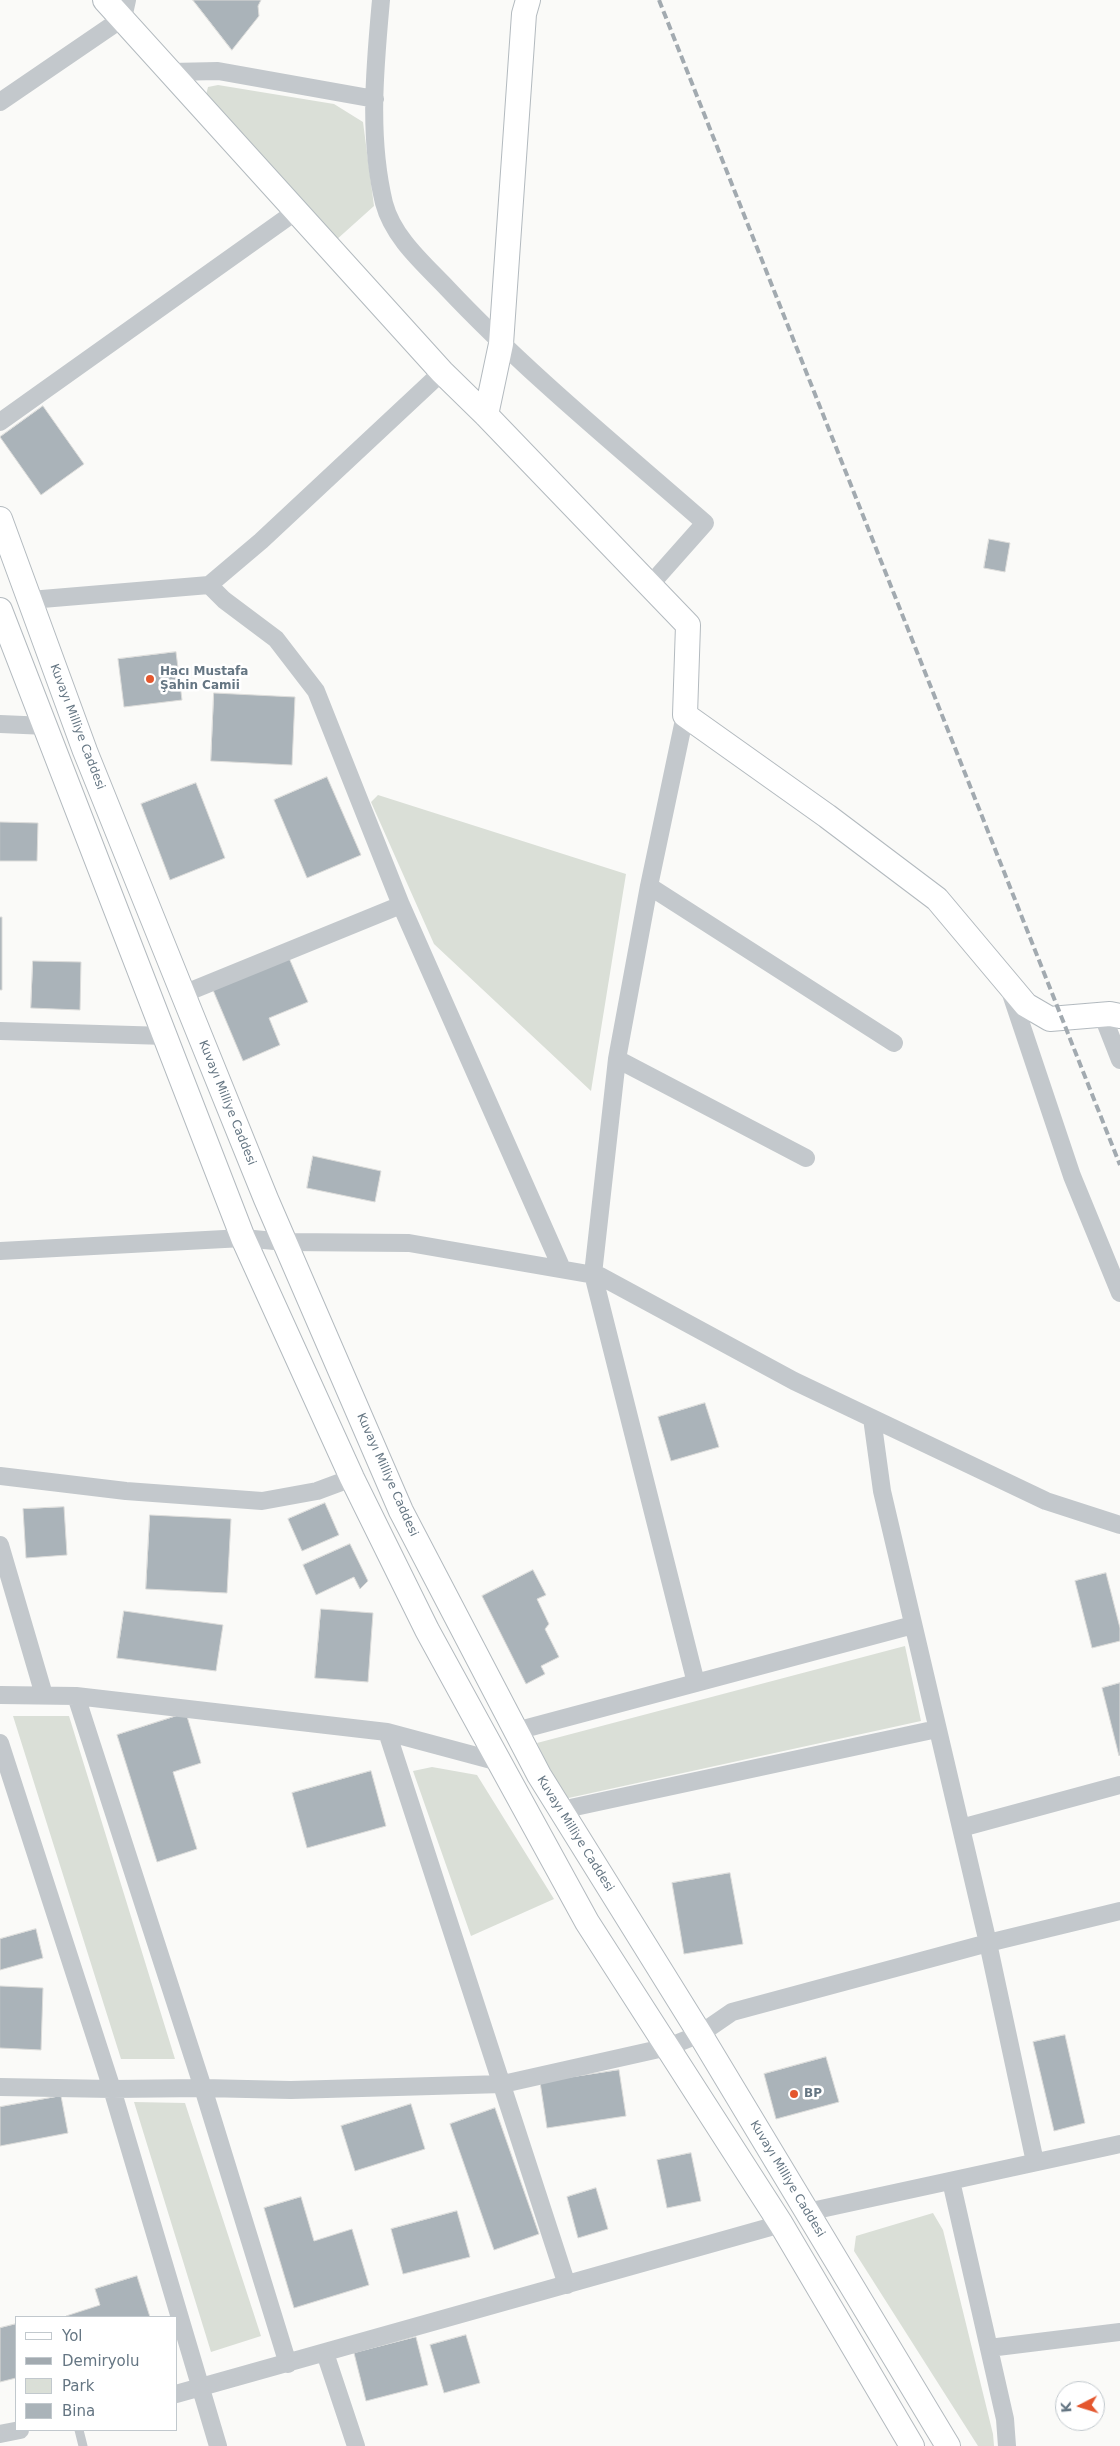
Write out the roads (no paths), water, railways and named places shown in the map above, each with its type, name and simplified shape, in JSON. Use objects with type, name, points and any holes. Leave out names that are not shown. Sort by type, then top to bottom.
[{"type":"main road","points":[[105,0],[125,9],[171,72],[295,212],[442,372],[688,625],[685,715],[827,816],[937,899],[1026,1005],[1050,1019],[1111,1015]]},
{"type":"main road","points":[[486,416],[501,344],[524,14],[528,0]]},
{"type":"main road","name":"Kuvayı Milliye Caddesi","points":[[0,519],[85,750],[183,994],[285,1242],[401,1511],[539,1775],[700,2034],[948,2446]]},
{"type":"main road","points":[[0,610],[47,726],[244,1238],[352,1478],[427,1630],[587,1922],[781,2224],[912,2446]]},
{"type":"street","points":[[381,0],[374,69],[376,146],[384,204],[401,239],[501,344],[705,523],[650,585]]},
{"type":"street","points":[[0,102],[125,9]]},
{"type":"street","points":[[171,72],[218,71],[375,99]]},
{"type":"street","points":[[0,422],[295,212]]},
{"type":"street","points":[[30,600],[209,585],[261,541],[442,372]]},
{"type":"street","points":[[209,585],[224,600],[276,639],[316,691],[401,905],[562,1269]]},
{"type":"street","points":[[685,715],[649,886],[617,1059],[593,1274],[696,1683]]},
{"type":"street","points":[[0,724],[47,726]]},
{"type":"street","points":[[649,886],[894,1043]]},
{"type":"street","points":[[183,994],[401,905]]},
{"type":"street","points":[[1007,984],[1072,1176],[1120,1293]]},
{"type":"street","points":[[1111,1015],[1120,1060]]},
{"type":"street","points":[[0,1030],[166,1036]]},
{"type":"street","points":[[617,1059],[806,1158]]},
{"type":"street","points":[[0,1251],[244,1238],[285,1242],[409,1243],[593,1274],[794,1380],[872,1418],[1046,1501],[1120,1526]]},
{"type":"street","points":[[872,1418],[882,1490],[988,1943],[1035,2162]]},
{"type":"street","points":[[0,1476],[126,1491],[262,1501],[317,1491],[352,1478]]},
{"type":"street","points":[[0,1545],[44,1695]]},
{"type":"street","points":[[516,1731],[913,1625]]},
{"type":"street","points":[[0,1695],[76,1696],[387,1732],[499,1762]]},
{"type":"street","points":[[76,1696],[203,2088],[288,2364]]},
{"type":"street","points":[[561,1810],[937,1728]]},
{"type":"street","points":[[387,1732],[568,2285]]},
{"type":"street","points":[[0,1743],[112,2090],[218,2446]]},
{"type":"street","points":[[961,1828],[1120,1785]]},
{"type":"street","points":[[0,2086],[112,2090],[203,2088],[292,2090],[502,2084],[668,2047],[700,2034],[732,2012],[988,1943],[1120,1911]]},
{"type":"street","points":[[807,2212],[1120,2144]]},
{"type":"street","points":[[951,2181],[1005,2419],[1007,2446]]},
{"type":"street","points":[[178,2394],[200,2389],[781,2224]]},
{"type":"street","points":[[989,2348],[1120,2332]]},
{"type":"street","points":[[325,2353],[356,2446]]},
{"type":"street","points":[[0,2434],[15,2431]]},
{"type":"lane","points":[[79,2431],[83,2446]]},
{"type":"railway","points":[[659,0],[1120,1165]]},
{"type":"place","name":"Hacı Mustafa Şahin Camii","points":[[150,679]]},
{"type":"place","name":"BP","points":[[794,2094]]}]
